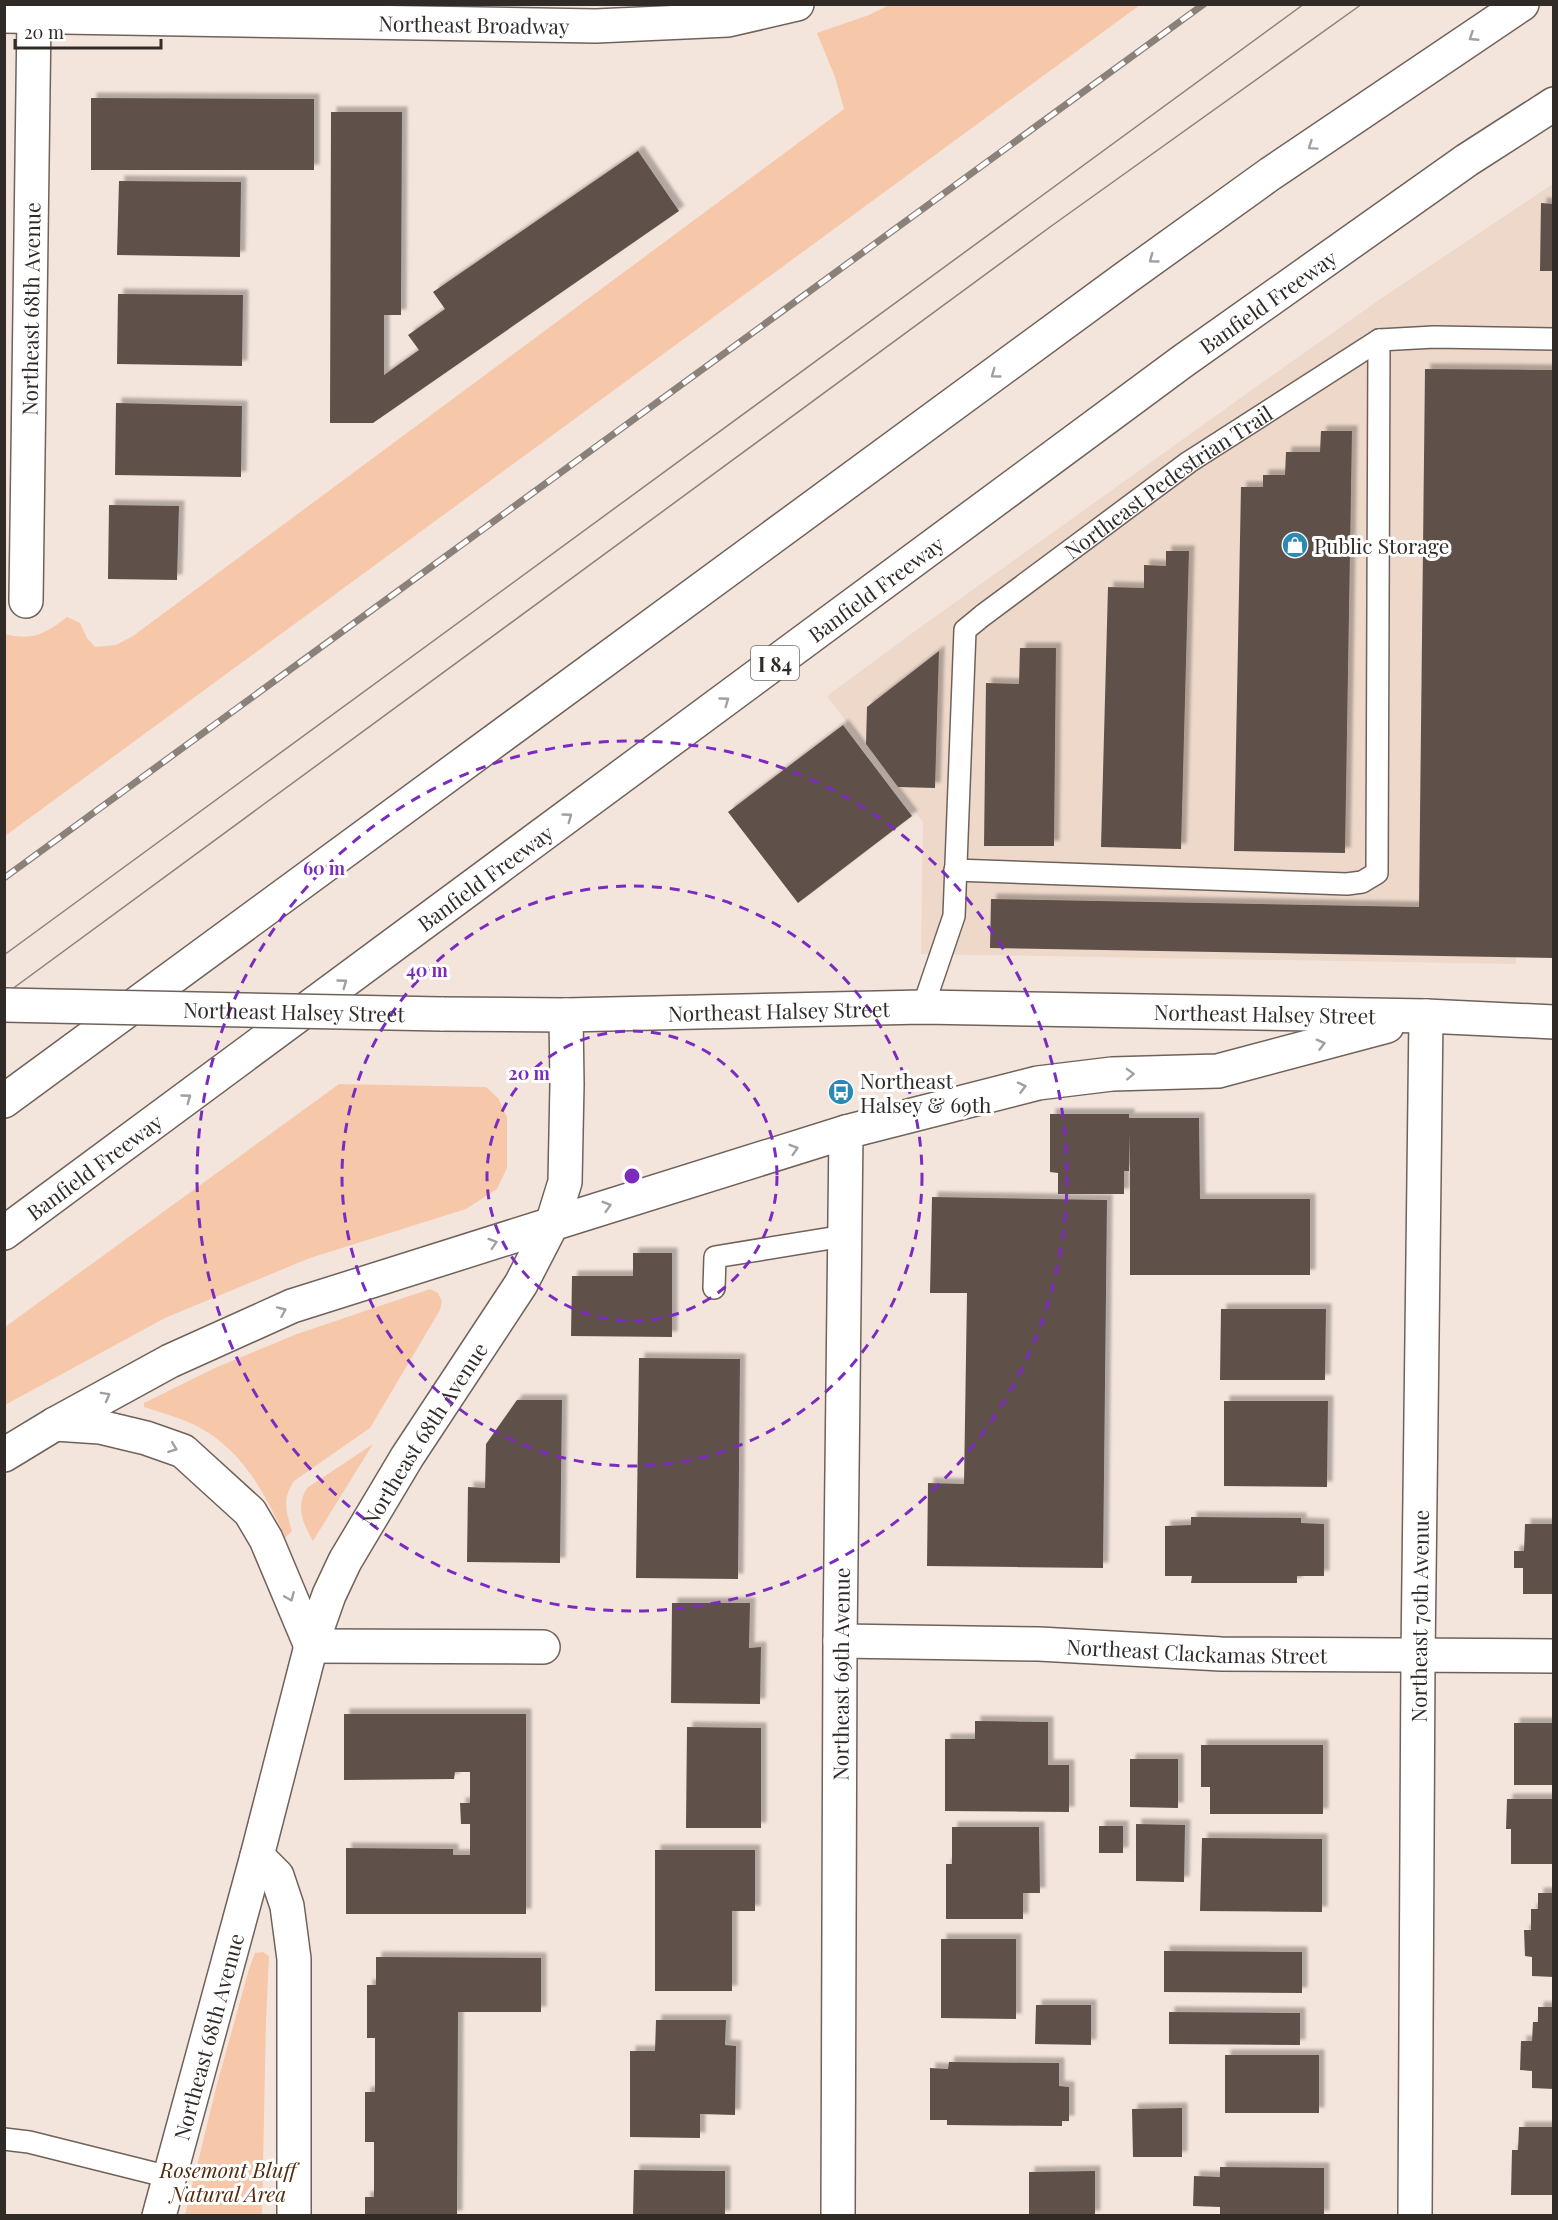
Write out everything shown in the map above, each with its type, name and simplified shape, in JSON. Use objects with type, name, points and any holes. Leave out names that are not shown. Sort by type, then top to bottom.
[{"type":"main road","name":"Northeast Broadway","points":[[19,16],[596,26],[728,20],[796,4]]},
{"type":"main road","points":[[4,1101],[1134,272],[1280,168],[1522,4]]},
{"type":"main road","name":"Northeast 68th Avenue","points":[[19,16],[26,601]]},
{"type":"main road","name":"Banfield Freeway","points":[[4,1233],[1193,354],[1467,160],[1554,104]]},
{"type":"main road","name":"Northeast Halsey Street","points":[[4,1005],[566,1015],[923,1007],[1426,1016],[1554,1022]]},
{"type":"main road","name":"Northeast 68th Avenue","points":[[159,2216],[257,1856],[311,1646],[329,1595],[345,1561],[407,1457],[521,1284],[552,1224],[565,1182],[566,1015]]},
{"type":"main road","points":[[4,1455],[55,1424],[170,1361],[292,1306],[846,1132],[1038,1083],[1112,1074],[1218,1071],[1426,1016]]},
{"type":"main road","name":"Northeast 70th Avenue","points":[[1415,2216],[1418,1656],[1426,1016]]},
{"type":"main road","name":"Northeast 69th Avenue","points":[[838,2216],[840,1641],[846,1132]]},
{"type":"main road","points":[[55,1424],[100,1427],[146,1437],[183,1451],[250,1512],[266,1539],[311,1646],[543,1647]]},
{"type":"main road","name":"Northeast Clackamas Street","points":[[840,1641],[1039,1644],[1221,1654],[1554,1656]]},
{"type":"main road","points":[[257,1856],[276,1876],[287,1905],[294,1959],[294,2216]]},
{"type":"lane","points":[[923,1007],[954,916],[955,870],[1347,884],[1362,882],[1377,873],[1379,340],[1434,337],[1554,339]]},
{"type":"lane","name":"Northeast Pedestrian Trail","points":[[955,870],[966,630],[1189,462],[1379,340]]},
{"type":"lane","points":[[714,1288],[715,1257],[844,1236]]},
{"type":"lane","points":[[4,2139],[28,2142],[169,2177]]},
{"type":"shaded area","name":"Public Storage","points":[[1553,184],[1554,838],[1517,839],[1516,964],[921,954],[923,822],[827,696],[1379,300]]},
{"type":"green space","points":[[889,5],[1140,5],[5,836],[5,634],[23,637],[38,635],[67,617],[80,623],[87,638],[95,647],[116,645],[133,636],[844,109],[835,77],[817,33],[869,15]]},
{"type":"green space","points":[[339,1084],[486,1087],[498,1098],[507,1117],[507,1168],[497,1189],[466,1209],[310,1258],[165,1318],[5,1405],[5,1327]]},
{"type":"green space","points":[[430,1289],[438,1293],[442,1301],[440,1310],[370,1428],[294,1481],[290,1487],[286,1505],[292,1531],[285,1538],[259,1486],[236,1456],[206,1431],[188,1422],[144,1407],[144,1403],[217,1367],[297,1334]]},
{"type":"green space","points":[[373,1444],[313,1541],[301,1508],[303,1495],[307,1488]]},
{"type":"green space","name":"Rosemont Bluff Natural Area","points":[[263,1952],[269,1956],[262,2215],[185,2215],[216,2088],[249,1969],[255,1953]]},
{"type":"building","points":[[91,98],[314,99],[314,170],[91,170]]},
{"type":"building","points":[[331,112],[402,112],[401,315],[384,315],[384,375],[419,350],[408,335],[445,309],[433,292],[638,151],[679,211],[373,423],[330,423]]},
{"type":"building","points":[[119,181],[241,182],[240,257],[117,255]]},
{"type":"building","points":[[1541,203],[1554,204],[1554,271],[1540,271]]},
{"type":"building","points":[[118,294],[243,295],[242,366],[117,364]]},
{"type":"building","points":[[1425,369],[1554,370],[1554,958],[990,948],[991,899],[1419,907]]},
{"type":"building","points":[[116,403],[242,406],[241,477],[115,475]]},
{"type":"building","points":[[1321,431],[1352,431],[1345,853],[1234,851],[1241,487],[1263,487],[1263,475],[1285,475],[1286,452],[1320,452]]},
{"type":"building","points":[[109,505],[179,506],[177,580],[108,579]]},
{"type":"building","points":[[1166,551],[1189,551],[1181,849],[1101,847],[1108,587],[1144,588],[1144,565],[1166,566]]},
{"type":"building","points":[[1020,648],[1056,648],[1054,846],[984,846],[986,683],[1019,684]]},
{"type":"building","points":[[939,651],[935,788],[898,787],[866,744],[867,707]]},
{"type":"building","points":[[843,725],[912,816],[798,903],[728,812]]},
{"type":"building","points":[[1050,1114],[1129,1114],[1129,1118],[1199,1118],[1200,1199],[1310,1199],[1310,1275],[1130,1275],[1130,1133],[1129,1171],[1124,1171],[1124,1194],[1058,1194],[1058,1173],[1050,1172]]},
{"type":"building","points":[[932,1197],[1107,1200],[1103,1568],[927,1566],[928,1483],[964,1484],[967,1293],[930,1293]]},
{"type":"building","points":[[633,1253],[672,1253],[672,1337],[571,1336],[572,1276],[633,1276]]},
{"type":"building","points":[[1221,1309],[1326,1309],[1325,1380],[1220,1380]]},
{"type":"building","points":[[639,1358],[740,1359],[738,1579],[636,1578]]},
{"type":"building","points":[[517,1400],[562,1400],[560,1563],[467,1562],[468,1487],[485,1488],[486,1444]]},
{"type":"building","points":[[1224,1401],[1328,1401],[1327,1487],[1224,1486]]},
{"type":"building","points":[[1191,1517],[1301,1518],[1301,1523],[1324,1524],[1324,1576],[1297,1576],[1297,1583],[1191,1583],[1192,1576],[1165,1576],[1165,1526],[1191,1525]]},
{"type":"building","points":[[1525,1524],[1554,1524],[1554,1594],[1523,1594],[1523,1568],[1514,1568],[1514,1551],[1524,1551]]},
{"type":"building","points":[[672,1603],[750,1603],[749,1648],[761,1647],[760,1704],[671,1703]]},
{"type":"building","points":[[344,1714],[526,1714],[526,1914],[346,1914],[346,1848],[453,1849],[453,1855],[470,1855],[470,1824],[461,1824],[460,1803],[470,1803],[470,1772],[455,1772],[454,1779],[344,1780]]},
{"type":"building","points":[[975,1721],[1048,1722],[1048,1765],[1069,1765],[1069,1812],[945,1811],[945,1739],[975,1739]]},
{"type":"building","points":[[1514,1723],[1554,1723],[1554,1785],[1514,1785]]},
{"type":"building","points":[[687,1727],[761,1728],[761,1828],[686,1828]]},
{"type":"building","points":[[1201,1745],[1323,1745],[1323,1814],[1210,1814],[1210,1787],[1201,1787]]},
{"type":"building","points":[[1130,1759],[1178,1759],[1178,1808],[1130,1807]]},
{"type":"building","points":[[1507,1799],[1554,1799],[1554,1864],[1511,1864],[1511,1829],[1506,1829]]},
{"type":"building","points":[[1136,1824],[1185,1825],[1184,1882],[1136,1881]]},
{"type":"building","points":[[1099,1826],[1123,1826],[1123,1853],[1099,1853]]},
{"type":"building","points":[[952,1827],[1039,1827],[1040,1893],[1023,1893],[1023,1919],[946,1919],[946,1864],[952,1864]]},
{"type":"building","points":[[1202,1838],[1322,1839],[1322,1912],[1200,1911]]},
{"type":"building","points":[[655,1850],[755,1850],[755,1911],[732,1911],[732,1991],[655,1991]]},
{"type":"building","points":[[1538,1893],[1554,1893],[1554,1977],[1532,1976],[1532,1957],[1525,1956],[1524,1930],[1531,1930],[1531,1909],[1538,1909]]},
{"type":"building","points":[[941,1939],[1016,1939],[1016,2019],[941,2018]]},
{"type":"building","points":[[1164,1951],[1302,1952],[1302,1993],[1164,1992]]},
{"type":"building","points":[[376,1957],[541,1958],[541,2012],[458,2012],[457,2216],[365,2216],[365,2197],[374,2197],[374,2142],[365,2142],[365,2092],[375,2092],[375,2038],[367,2038],[367,1985],[376,1985]]},
{"type":"building","points":[[1036,2005],[1091,2005],[1091,2045],[1035,2044]]},
{"type":"building","points":[[1538,2007],[1554,2007],[1554,2089],[1532,2088],[1532,2071],[1520,2070],[1521,2041],[1532,2041],[1533,2022],[1538,2022]]},
{"type":"building","points":[[1169,2012],[1300,2013],[1300,2045],[1169,2044]]},
{"type":"building","points":[[656,2020],[726,2020],[725,2045],[736,2046],[735,2115],[700,2114],[700,2138],[630,2137],[630,2051],[655,2051]]},
{"type":"building","points":[[1225,2055],[1319,2055],[1319,2113],[1225,2113]]},
{"type":"building","points":[[949,2062],[1059,2063],[1059,2086],[1069,2087],[1069,2121],[1062,2121],[1062,2126],[947,2125],[947,2120],[930,2120],[930,2068],[948,2069]]},
{"type":"building","points":[[1182,2108],[1182,2157],[1133,2157],[1132,2109]]},
{"type":"building","points":[[1519,2127],[1554,2127],[1554,2195],[1511,2195],[1512,2150],[1518,2150]]},
{"type":"building","points":[[1220,2167],[1324,2168],[1324,2216],[1220,2216],[1220,2207],[1193,2206],[1194,2176],[1220,2177]]},
{"type":"building","points":[[634,2170],[725,2171],[725,2216],[633,2216]]},
{"type":"building","points":[[1095,2171],[1095,2216],[1029,2216],[1029,2172]]},
{"type":"tram line","points":[[4,955],[1304,4]]},
{"type":"tram line","points":[[4,995],[1050,227],[1362,4]]},
{"type":"railway","points":[[4,878],[1204,4]]},
{"type":"place","name":"Public Storage","points":[[1295,545]]},
{"type":"place","name":"Northeast Halsey & 69th","points":[[841,1092]]}]
